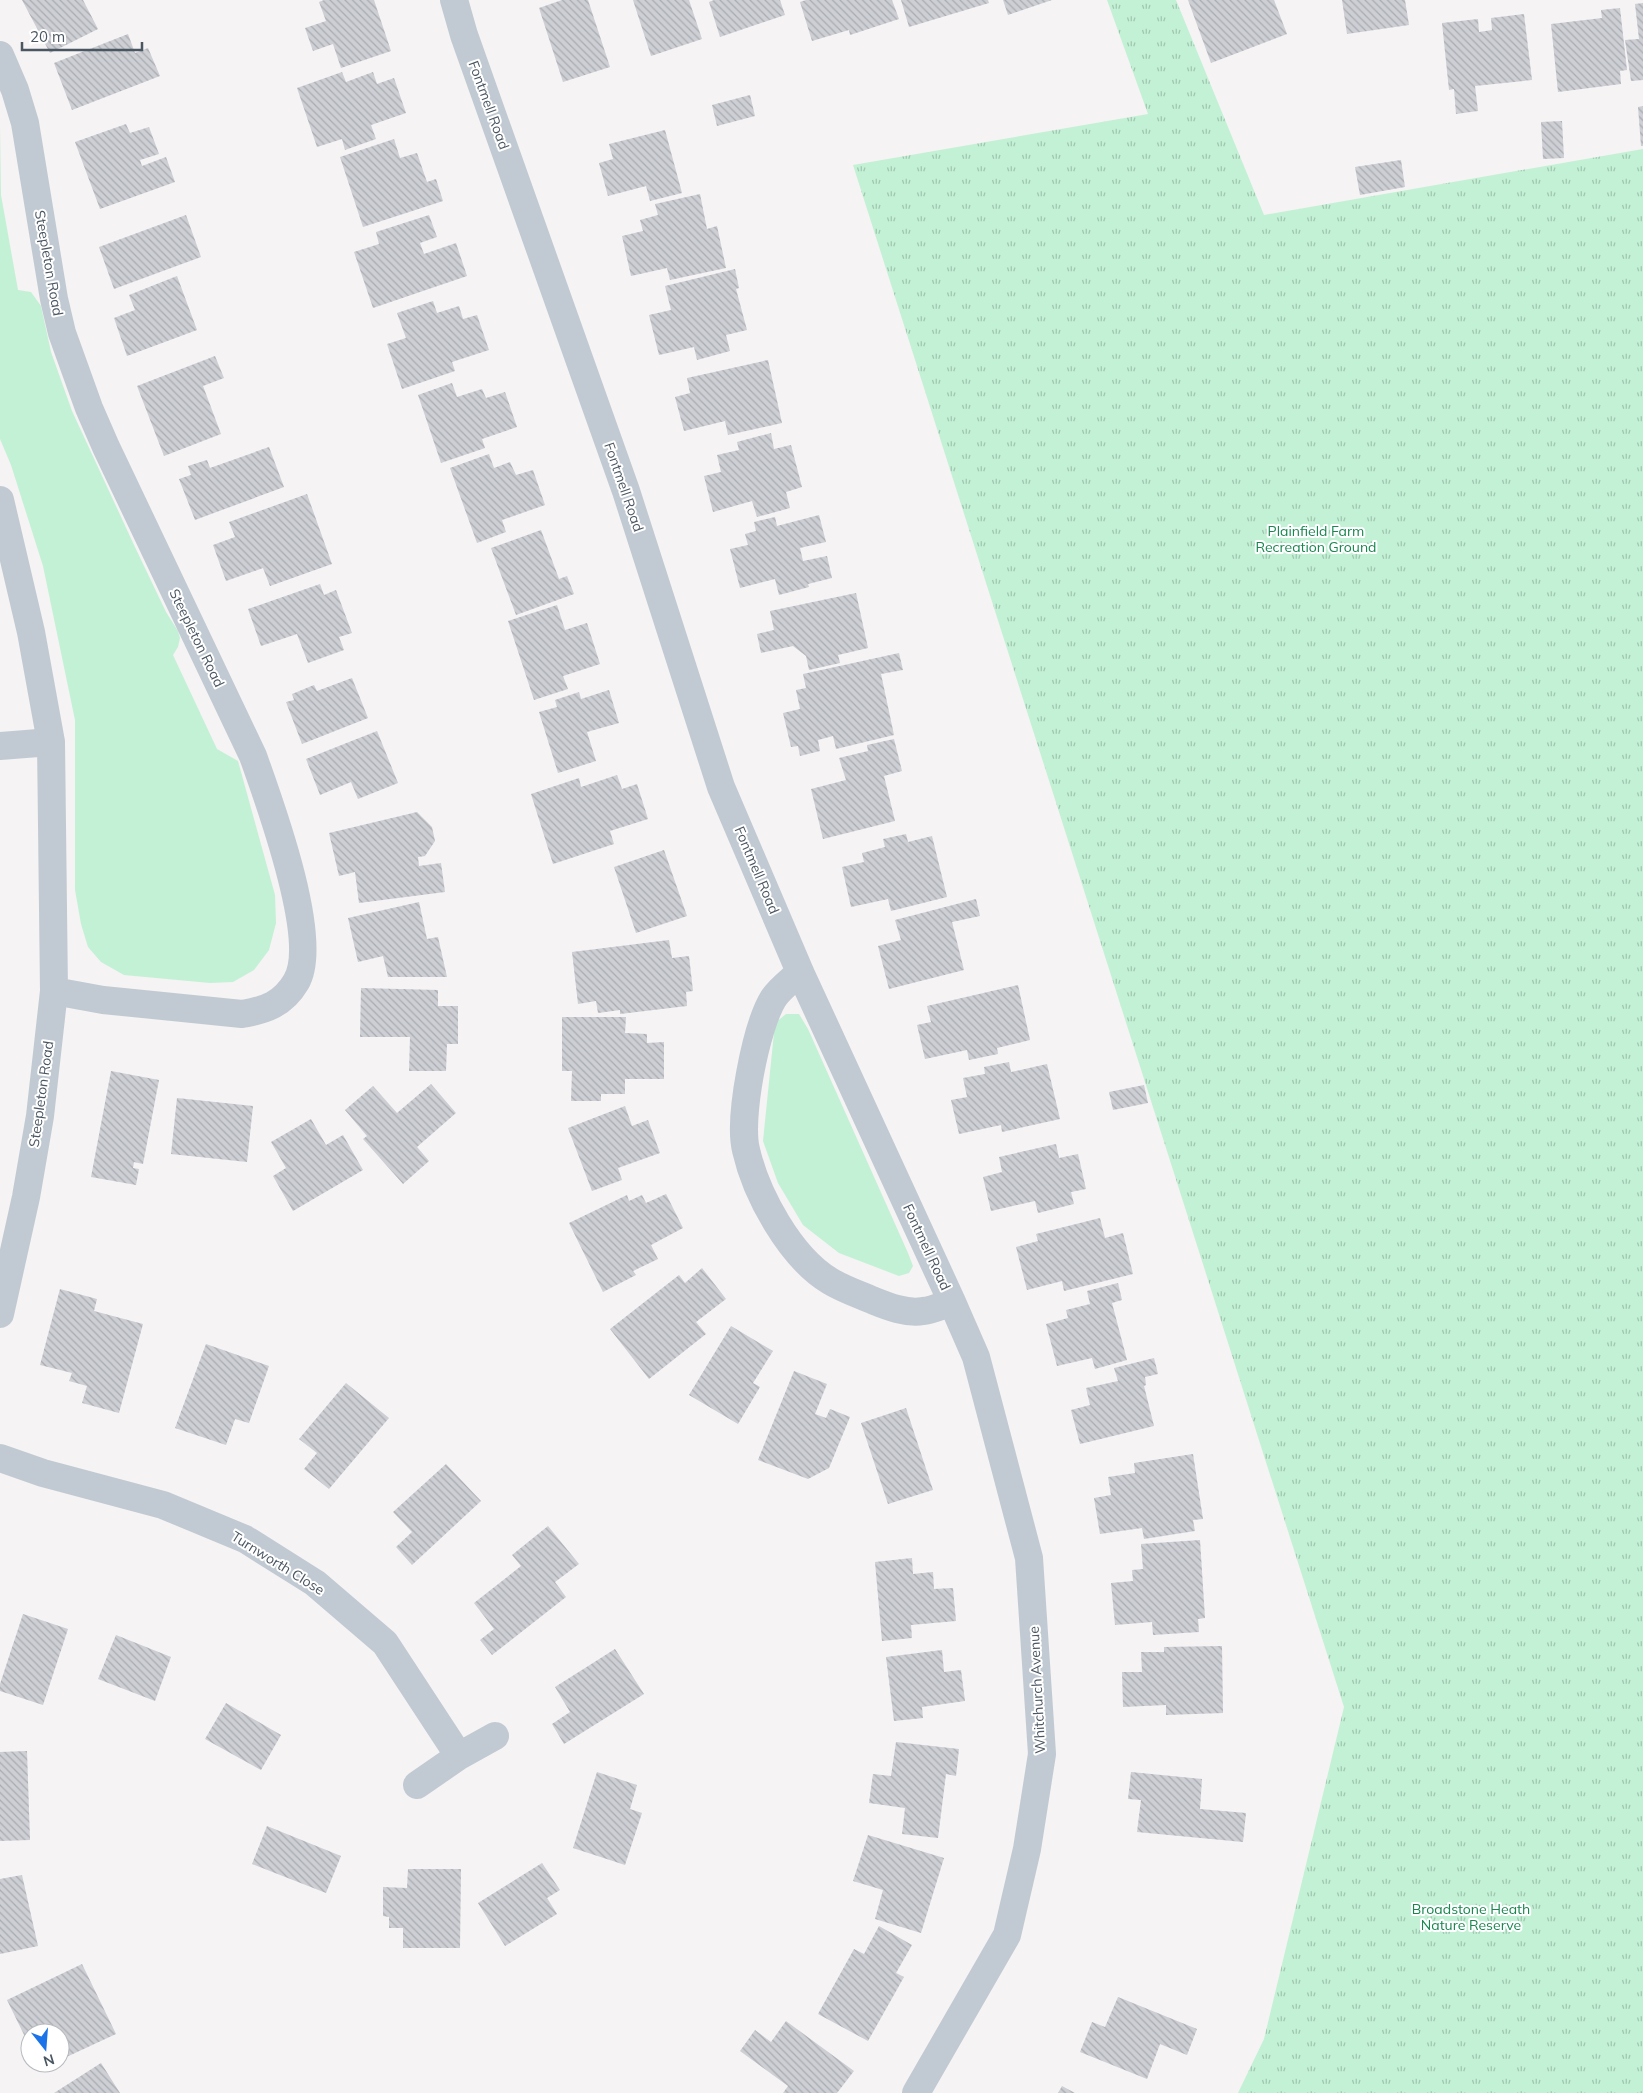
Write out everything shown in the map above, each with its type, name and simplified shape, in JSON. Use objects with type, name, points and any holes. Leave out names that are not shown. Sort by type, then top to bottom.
[{"type":"street","name":"Fontmell Road","points":[[454,0],[464,35],[626,491],[722,787],[800,972],[952,1302],[923,1311],[894,1308],[829,1280],[808,1262],[786,1237],[760,1194],[745,1148],[745,1114],[755,1050],[763,1020],[774,997],[800,972]]},
{"type":"street","name":"Steepleton Road","points":[[0,55],[15,90],[25,123],[54,299],[62,332],[106,447],[252,756],[271,805],[291,875],[302,933],[303,961],[297,982],[282,1000],[264,1010],[242,1014],[103,1000],[54,991]]},
{"type":"street","name":"Steepleton Road","points":[[0,500],[32,632],[51,742],[54,991],[40,1116],[26,1197],[0,1314]]},
{"type":"street","points":[[0,746],[51,742]]},
{"type":"street","name":"Whitchurch Avenue","points":[[916,2093],[1007,1935],[1027,1849],[1042,1754],[1029,1558],[976,1357],[952,1302]]},
{"type":"street","name":"Turnworth Close","points":[[0,1458],[42,1473],[163,1504],[245,1539],[315,1582],[385,1642],[459,1756]]},
{"type":"street","points":[[417,1785],[459,1756],[495,1736]]},
{"type":"green space","name":"Plainfield Farm Recreation Ground","points":[[1107,0],[1176,0],[1264,215],[1643,149],[1643,2093],[1238,2093],[1264,2039],[1344,1707],[853,165],[1148,114]]},
{"type":"green space","points":[[0,126],[1,195],[18,290],[31,292],[41,306],[51,352],[72,411],[166,612],[178,631],[180,638],[178,647],[173,655],[217,749],[238,761],[275,895],[276,923],[269,950],[254,970],[233,982],[210,983],[124,975],[101,962],[88,947],[81,924],[75,890],[75,720],[43,566],[11,465],[0,439]]},
{"type":"green space","points":[[786,1014],[799,1014],[808,1029],[908,1253],[913,1266],[909,1273],[899,1276],[839,1253],[803,1225],[778,1183],[763,1141],[775,1023]]},
{"type":"building","points":[[22,0],[83,0],[98,29],[50,53]]},
{"type":"building","points":[[324,0],[374,0],[391,51],[341,68],[333,44],[313,51],[305,28],[326,21],[319,2]]},
{"type":"building","points":[[562,0],[588,0],[610,67],[563,82],[539,8]]},
{"type":"building","points":[[633,0],[689,0],[702,39],[651,56]]},
{"type":"building","points":[[714,0],[780,0],[785,15],[720,37],[709,2]]},
{"type":"building","points":[[806,0],[892,0],[899,19],[850,35],[849,30],[812,41],[800,2]]},
{"type":"building","points":[[901,0],[988,0],[989,3],[909,27]]},
{"type":"building","points":[[1003,0],[1052,0],[1008,15]]},
{"type":"building","points":[[1188,0],[1274,0],[1287,34],[1211,63]]},
{"type":"building","points":[[1342,0],[1405,0],[1409,25],[1347,34]]},
{"type":"building","points":[[1643,3],[1643,80],[1631,81],[1625,40],[1639,39],[1635,4]]},
{"type":"building","points":[[1620,8],[1627,70],[1620,71],[1621,84],[1558,92],[1551,24],[1602,18],[1601,10]]},
{"type":"building","points":[[1524,14],[1532,80],[1475,86],[1478,111],[1456,114],[1454,89],[1449,90],[1442,23],[1478,19],[1479,32],[1492,30],[1491,18]]},
{"type":"building","points":[[128,34],[135,53],[148,48],[160,76],[72,110],[54,63]]},
{"type":"building","points":[[342,72],[346,82],[373,72],[377,84],[394,78],[406,113],[371,125],[376,139],[345,150],[342,139],[317,147],[297,88]]},
{"type":"building","points":[[750,95],[755,116],[717,126],[712,105]]},
{"type":"building","points":[[1643,106],[1643,146],[1641,146],[1638,107]]},
{"type":"building","points":[[1562,121],[1564,158],[1543,159],[1541,122]]},
{"type":"building","points":[[126,124],[130,133],[149,127],[159,154],[140,160],[142,166],[166,157],[175,182],[100,209],[75,142]]},
{"type":"building","points":[[665,130],[682,193],[650,201],[646,186],[608,196],[599,163],[613,159],[609,144]]},
{"type":"building","points":[[394,139],[400,158],[417,153],[427,182],[436,179],[443,201],[363,227],[340,157]]},
{"type":"building","points":[[1401,160],[1405,187],[1360,195],[1355,167]]},
{"type":"building","points":[[700,194],[707,229],[717,226],[726,268],[670,280],[667,268],[631,276],[622,236],[643,231],[640,220],[658,215],[655,204]]},
{"type":"building","points":[[186,215],[201,257],[114,289],[99,247]]},
{"type":"building","points":[[429,215],[437,237],[420,243],[424,254],[456,243],[467,276],[373,308],[354,252],[379,244],[376,232]]},
{"type":"building","points":[[735,269],[739,288],[736,289],[747,330],[726,335],[730,351],[697,360],[694,347],[659,355],[649,315],[671,310],[665,286]]},
{"type":"building","points":[[177,276],[197,330],[127,356],[114,318],[135,310],[129,295]]},
{"type":"building","points":[[433,301],[437,313],[459,306],[463,319],[477,315],[489,350],[452,362],[455,371],[402,389],[387,344],[406,338],[397,313]]},
{"type":"building","points":[[215,356],[224,378],[203,386],[221,434],[164,456],[137,386]]},
{"type":"building","points":[[768,360],[782,423],[728,435],[725,421],[684,431],[675,397],[690,393],[687,378]]},
{"type":"building","points":[[452,383],[457,397],[482,389],[486,398],[505,392],[517,427],[482,439],[485,448],[441,463],[418,395]]},
{"type":"building","points":[[771,433],[774,449],[791,445],[802,487],[786,492],[790,508],[757,517],[752,501],[713,512],[704,476],[721,472],[717,455],[739,450],[737,442]]},
{"type":"building","points":[[269,447],[284,487],[195,520],[179,479],[191,475],[188,466],[207,460],[210,468]]},
{"type":"building","points":[[489,454],[494,468],[510,462],[516,475],[533,470],[545,505],[502,520],[506,532],[477,543],[450,468]]},
{"type":"building","points":[[307,494],[332,564],[270,586],[263,568],[226,581],[213,545],[235,537],[229,522]]},
{"type":"building","points":[[819,515],[826,542],[800,548],[803,561],[827,556],[832,578],[808,584],[809,587],[779,595],[775,579],[740,588],[730,549],[748,545],[745,534],[756,531],[754,522],[775,517],[777,526]]},
{"type":"building","points":[[541,530],[559,579],[567,576],[574,594],[516,615],[491,548]]},
{"type":"building","points":[[320,584],[324,595],[336,590],[352,633],[339,637],[344,650],[308,663],[297,634],[261,646],[248,609]]},
{"type":"building","points":[[856,593],[868,648],[838,655],[840,663],[809,670],[806,656],[793,646],[761,653],[757,634],[774,630],[770,611]]},
{"type":"building","points":[[557,605],[565,630],[587,623],[600,664],[563,676],[568,689],[534,700],[508,621]]},
{"type":"building","points":[[899,653],[903,670],[881,674],[894,735],[836,749],[833,736],[818,740],[820,751],[800,756],[798,746],[791,747],[783,713],[800,709],[796,690],[806,688],[803,674]]},
{"type":"building","points":[[352,678],[368,718],[302,744],[286,702],[294,700],[292,694],[314,685],[317,691]]},
{"type":"building","points":[[609,690],[619,723],[587,732],[596,761],[558,773],[539,712],[557,707],[555,700],[579,692],[581,699]]},
{"type":"building","points":[[377,731],[398,783],[358,799],[351,782],[320,795],[306,759]]},
{"type":"building","points":[[894,739],[902,771],[884,776],[895,821],[823,839],[811,789],[846,780],[839,758],[868,751],[867,745]]},
{"type":"building","points":[[617,775],[622,789],[637,784],[648,819],[610,831],[614,844],[553,864],[531,794],[579,778],[581,787]]},
{"type":"building","points":[[417,812],[432,827],[435,841],[425,856],[418,857],[419,866],[441,863],[445,892],[359,903],[355,872],[339,876],[329,833]]},
{"type":"building","points":[[906,834],[908,842],[932,836],[947,897],[891,911],[888,899],[851,907],[842,867],[864,862],[862,853],[885,847],[883,839]]},
{"type":"building","points":[[664,850],[687,916],[636,933],[614,867]]},
{"type":"building","points":[[976,899],[980,916],[952,922],[964,970],[889,989],[878,946],[901,940],[895,920]]},
{"type":"building","points":[[419,902],[427,939],[438,937],[447,977],[388,977],[383,956],[358,962],[348,918]]},
{"type":"building","points":[[669,940],[672,958],[689,956],[693,991],[686,992],[687,1006],[620,1014],[620,1010],[598,1013],[596,1001],[578,1004],[572,952]]},
{"type":"building","points":[[1018,985],[1030,1040],[997,1048],[998,1054],[969,1060],[967,1050],[925,1059],[917,1025],[931,1022],[927,1006]]},
{"type":"building","points":[[361,988],[438,990],[438,1006],[458,1006],[458,1044],[447,1044],[446,1071],[409,1071],[410,1037],[360,1037]]},
{"type":"building","points":[[562,1017],[626,1017],[625,1033],[647,1034],[647,1043],[664,1042],[664,1079],[625,1079],[625,1094],[601,1094],[601,1101],[571,1101],[572,1071],[562,1071]]},
{"type":"building","points":[[1009,1062],[1011,1072],[1047,1064],[1060,1119],[1002,1132],[1001,1125],[959,1134],[951,1100],[967,1097],[963,1078],[985,1074],[984,1067]]},
{"type":"building","points":[[111,1071],[159,1080],[143,1164],[134,1162],[133,1168],[139,1169],[136,1185],[91,1177]]},
{"type":"building","points":[[431,1084],[456,1113],[417,1147],[429,1161],[403,1184],[363,1139],[367,1136],[345,1110],[373,1086],[397,1113]]},
{"type":"building","points":[[1144,1085],[1148,1103],[1113,1110],[1109,1092]]},
{"type":"building","points":[[177,1098],[253,1106],[247,1162],[171,1154]]},
{"type":"building","points":[[625,1106],[632,1126],[648,1120],[660,1153],[618,1168],[622,1180],[592,1191],[568,1128]]},
{"type":"building","points":[[311,1119],[326,1145],[343,1135],[363,1170],[293,1211],[273,1176],[286,1168],[271,1142]]},
{"type":"building","points":[[1056,1144],[1059,1158],[1078,1154],[1086,1189],[1071,1192],[1074,1204],[1038,1213],[1035,1201],[991,1211],[983,1177],[1002,1172],[999,1157]]},
{"type":"building","points":[[666,1194],[683,1228],[651,1245],[658,1259],[633,1271],[636,1275],[603,1292],[569,1223],[627,1195],[629,1201],[642,1195],[646,1203]]},
{"type":"building","points":[[1100,1218],[1105,1238],[1123,1233],[1133,1274],[1064,1291],[1062,1281],[1027,1290],[1016,1247],[1038,1241],[1036,1234]]},
{"type":"building","points":[[702,1268],[726,1299],[696,1322],[706,1334],[649,1379],[610,1329],[679,1275],[685,1283]]},
{"type":"building","points":[[1118,1283],[1122,1300],[1112,1303],[1127,1360],[1095,1369],[1092,1358],[1057,1366],[1046,1324],[1068,1318],[1066,1310],[1090,1304],[1087,1291]]},
{"type":"building","points":[[60,1289],[97,1299],[94,1311],[143,1324],[119,1413],[82,1403],[87,1386],[69,1381],[72,1373],[40,1365]]},
{"type":"building","points":[[731,1326],[773,1351],[753,1383],[760,1387],[738,1424],[689,1395]]},
{"type":"building","points":[[206,1344],[269,1366],[249,1423],[235,1419],[226,1445],[175,1428]]},
{"type":"building","points":[[1154,1358],[1158,1374],[1145,1377],[1146,1385],[1144,1386],[1154,1426],[1080,1444],[1071,1410],[1090,1405],[1086,1388],[1118,1381],[1114,1368]]},
{"type":"building","points":[[794,1371],[827,1384],[815,1414],[826,1418],[830,1409],[850,1417],[829,1468],[808,1479],[758,1460]]},
{"type":"building","points":[[346,1383],[389,1418],[329,1489],[304,1469],[317,1453],[299,1439]]},
{"type":"building","points":[[906,1408],[933,1490],[888,1504],[861,1423]]},
{"type":"building","points":[[1193,1454],[1203,1519],[1193,1520],[1195,1531],[1144,1539],[1142,1528],[1100,1534],[1094,1498],[1111,1495],[1108,1477],[1135,1473],[1134,1463]]},
{"type":"building","points":[[446,1464],[481,1501],[412,1565],[396,1547],[412,1532],[393,1512]]},
{"type":"building","points":[[548,1526],[579,1564],[555,1582],[566,1597],[492,1655],[480,1640],[494,1629],[474,1603],[521,1566],[512,1555]]},
{"type":"building","points":[[1200,1540],[1205,1618],[1198,1619],[1199,1632],[1153,1635],[1152,1622],[1115,1625],[1111,1583],[1133,1581],[1132,1570],[1143,1569],[1141,1544]]},
{"type":"building","points":[[912,1558],[913,1574],[933,1572],[934,1589],[953,1588],[956,1621],[911,1625],[912,1638],[882,1641],[875,1562]]},
{"type":"building","points":[[23,1614],[68,1629],[43,1705],[0,1691],[0,1684]]},
{"type":"building","points":[[116,1635],[171,1657],[155,1701],[98,1679]]},
{"type":"building","points":[[1222,1646],[1223,1713],[1166,1715],[1166,1705],[1123,1707],[1122,1672],[1142,1672],[1141,1652],[1164,1652],[1164,1647]]},
{"type":"building","points":[[615,1649],[644,1694],[564,1744],[552,1724],[570,1712],[555,1687]]},
{"type":"building","points":[[942,1650],[944,1672],[961,1670],[965,1701],[922,1707],[923,1718],[894,1721],[886,1657]]},
{"type":"building","points":[[226,1703],[281,1735],[261,1770],[205,1739]]},
{"type":"building","points":[[896,1742],[959,1749],[956,1776],[946,1774],[938,1838],[902,1834],[905,1808],[869,1803],[873,1774],[891,1776]]},
{"type":"building","points":[[27,1751],[30,1840],[0,1841],[0,1752]]},
{"type":"building","points":[[597,1772],[637,1785],[630,1809],[642,1813],[625,1865],[573,1848]]},
{"type":"building","points":[[1131,1772],[1202,1779],[1200,1809],[1246,1813],[1243,1842],[1137,1832],[1141,1800],[1128,1799]]},
{"type":"building","points":[[267,1826],[341,1856],[326,1893],[252,1864]]},
{"type":"building","points":[[868,1835],[944,1858],[921,1933],[875,1919],[883,1890],[853,1881]]},
{"type":"building","points":[[542,1863],[560,1890],[547,1898],[557,1914],[505,1946],[478,1903]]},
{"type":"building","points":[[408,1869],[461,1869],[460,1948],[403,1948],[403,1928],[389,1928],[389,1917],[383,1916],[383,1887],[407,1888]]},
{"type":"building","points":[[22,1875],[38,1946],[0,1954],[0,1879]]},
{"type":"building","points":[[879,1926],[912,1945],[896,1973],[904,1977],[868,2041],[818,2014],[854,1949],[864,1954]]},
{"type":"building","points":[[82,1964],[116,2034],[70,2055],[70,2023],[20,2023],[20,2027],[7,2000]]},
{"type":"building","points":[[1118,1997],[1197,2029],[1187,2055],[1160,2044],[1147,2079],[1080,2052],[1092,2022],[1105,2027]]},
{"type":"building","points":[[786,2021],[854,2071],[837,2093],[783,2093],[788,2086],[740,2051],[755,2030],[771,2042]]},
{"type":"building","points":[[101,2063],[120,2093],[54,2093]]},
{"type":"building","points":[[1062,2086],[1075,2093],[1058,2093]]},
{"type":"park label","name":"Broadstone Heath Nature Reserve","points":[[1471,1918]]}]
